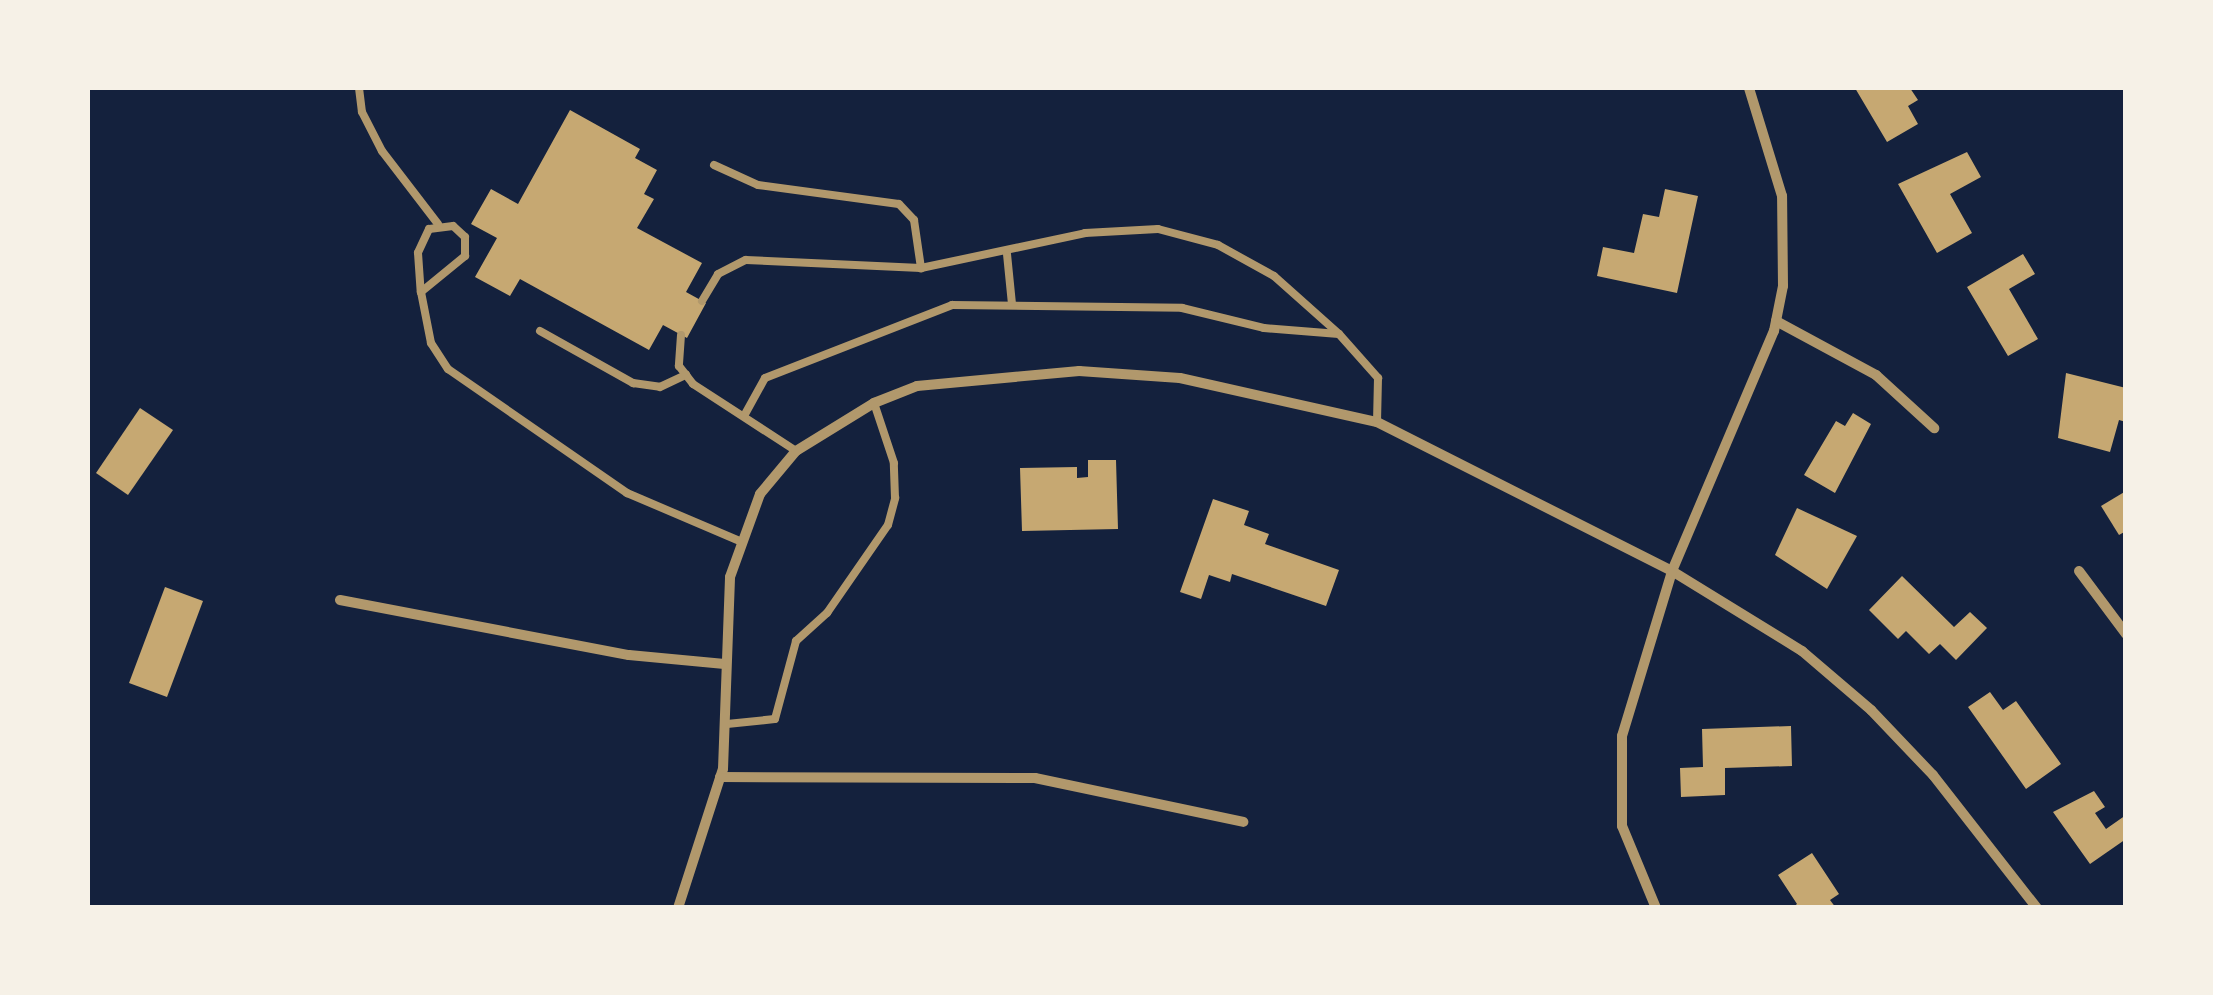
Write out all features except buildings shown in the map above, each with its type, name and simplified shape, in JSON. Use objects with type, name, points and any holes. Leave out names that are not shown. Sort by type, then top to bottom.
[{"type":"street","points":[[1656,908],[1626,842],[1617,778],[1631,694],[1672,570],[1776,320],[1786,256],[1782,196],[1749,88]]},
{"type":"street","points":[[1776,320],[1876,375],[1934,428]]},
{"type":"street","points":[[678,908],[720,777],[728,724],[728,593],[760,494],[796,450],[874,403],[958,378],[1080,371],[1180,378],[1377,422],[1672,570],[1802,650],[1871,710],[1934,776],[2037,908]]},
{"type":"street","points":[[2079,571],[2126,634]]},
{"type":"street","points":[[340,600],[629,655],[726,664]]},
{"type":"street","points":[[720,777],[1035,778],[1243,822]]},
{"type":"lane","points":[[359,88],[362,112],[382,151],[438,224],[453,226],[465,238],[465,256],[421,292]]},
{"type":"lane","points":[[714,165],[758,185],[898,204],[914,220],[921,268]]},
{"type":"lane","points":[[438,224],[421,238],[421,292],[431,343],[448,370],[627,492],[742,542]]},
{"type":"lane","points":[[702,301],[718,274],[746,260],[921,268],[1007,254],[1126,227],[1185,234],[1274,276],[1339,334],[1378,378],[1377,422]]},
{"type":"lane","points":[[1007,254],[1012,304]]},
{"type":"lane","points":[[744,416],[765,378],[952,305],[1182,308],[1264,328],[1339,334]]},
{"type":"lane","points":[[540,332],[633,382],[660,387],[686,375]]},
{"type":"lane","points":[[680,334],[677,355],[686,375],[796,450]]},
{"type":"lane","points":[[728,724],[775,719],[796,641],[827,613],[888,524],[896,498],[894,463],[874,403]]}]
